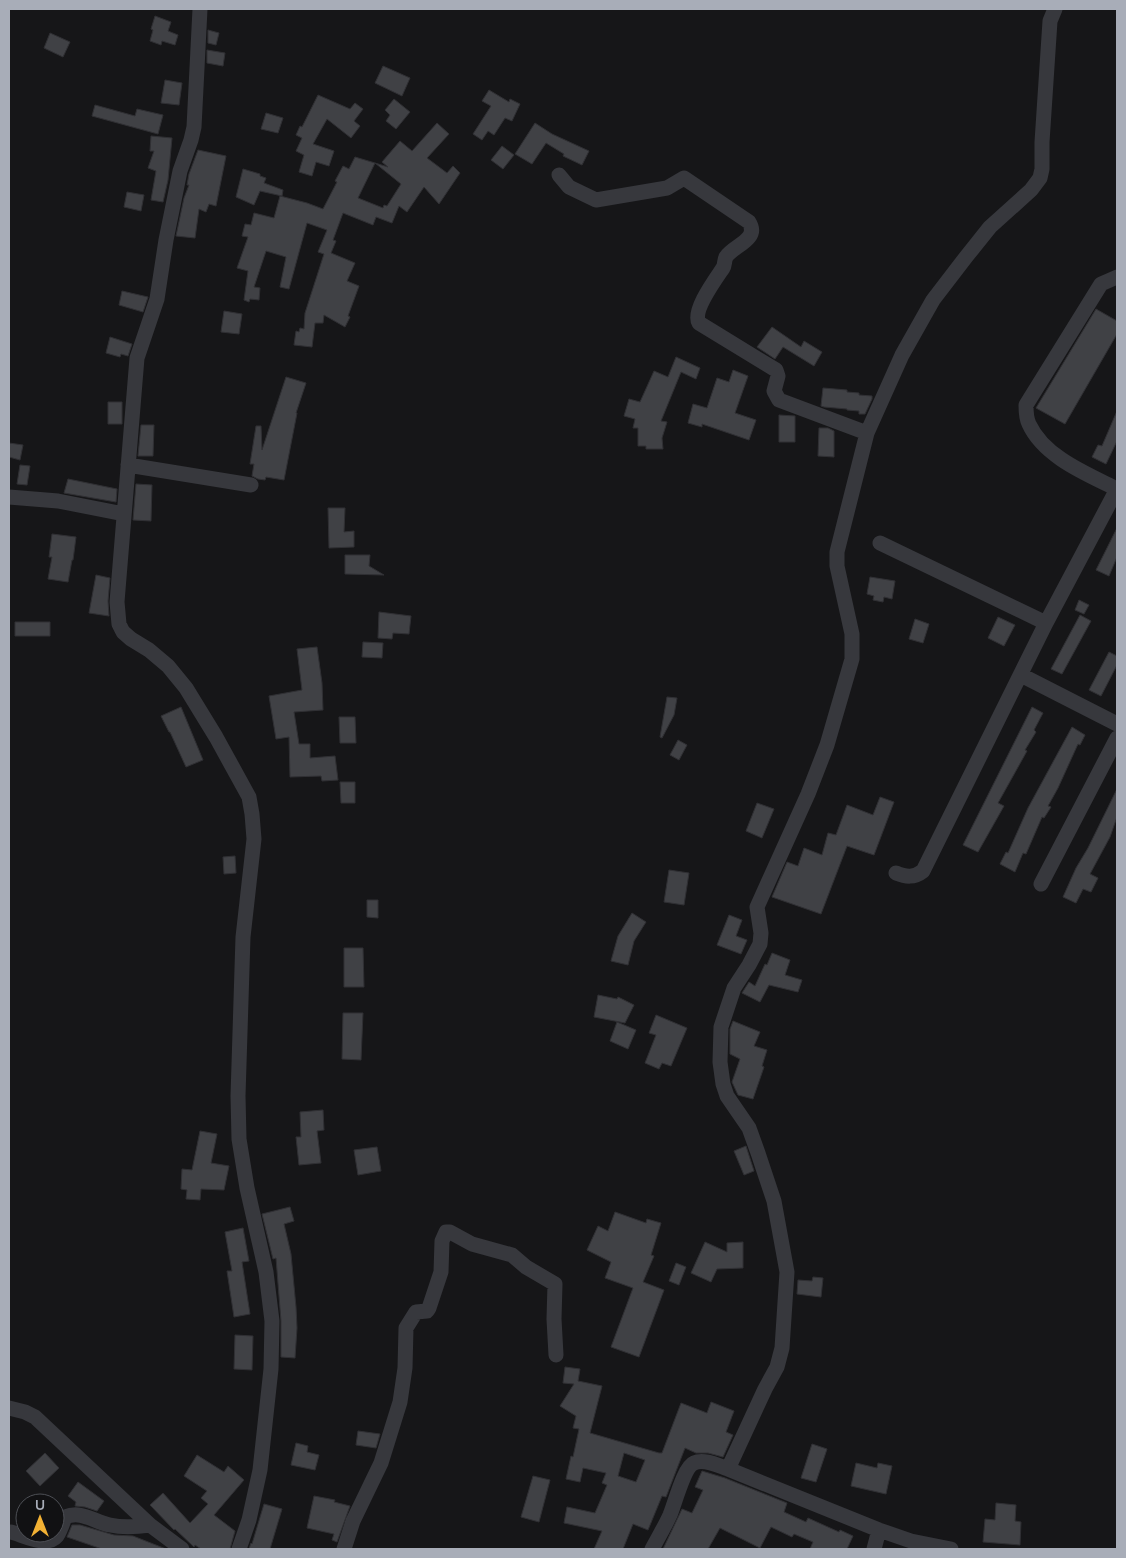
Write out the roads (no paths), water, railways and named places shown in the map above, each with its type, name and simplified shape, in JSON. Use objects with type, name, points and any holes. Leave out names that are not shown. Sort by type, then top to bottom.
[{"type":"street","points":[[200,9],[194,127],[180,171],[166,240],[157,299],[137,358],[117,602],[118,624],[123,632],[168,666],[186,688],[249,797],[252,814],[254,839],[243,937],[238,1096],[239,1139],[247,1188],[266,1272],[272,1321],[271,1369],[260,1470],[249,1520],[239,1549]]},
{"type":"street","points":[[728,1469],[777,1367],[782,1348],[787,1272],[774,1201],[758,1153],[749,1128],[727,1096],[723,1084],[720,1062],[721,1027],[734,988],[750,965],[760,944],[761,934],[757,907],[818,770],[852,659],[852,634],[837,566],[837,552],[867,433],[902,355],[933,300],[990,227],[1031,190],[1040,178],[1050,21],[1055,9]]},
{"type":"street","points":[[558,175],[569,187],[596,200],[667,188],[684,178],[749,222],[752,228],[750,235],[726,257],[724,267],[714,280],[697,314],[698,324],[776,370],[778,376],[774,390],[779,400],[867,433]]},
{"type":"street","points":[[896,873],[911,876],[923,871],[1046,623],[1117,489],[1065,462],[1047,448],[1029,425],[1026,405],[1101,284],[1117,277]]},
{"type":"street","points":[[128,465],[251,485]]},
{"type":"street","points":[[9,497],[58,501],[124,514]]},
{"type":"street","points":[[880,543],[1046,623]]},
{"type":"street","points":[[1021,675],[1117,724]]},
{"type":"street","points":[[1041,884],[1117,738]]},
{"type":"street","points":[[344,1549],[353,1521],[384,1456],[402,1392],[406,1328],[414,1314],[429,1308],[441,1272],[442,1241],[446,1232],[450,1232],[472,1244],[512,1255],[526,1267],[556,1284],[554,1319],[556,1355]]},
{"type":"street","points":[[9,1408],[25,1412],[35,1418],[150,1526],[182,1549]]},
{"type":"street","points":[[652,1549],[669,1516],[690,1466],[693,1463],[704,1462],[728,1469],[911,1541],[951,1549]]},
{"type":"street","points":[[11,1532],[50,1541],[56,1536],[65,1517],[73,1514],[80,1514],[109,1525],[128,1528],[150,1526]]},
{"type":"street","points":[[874,1549],[880,1530]]}]
